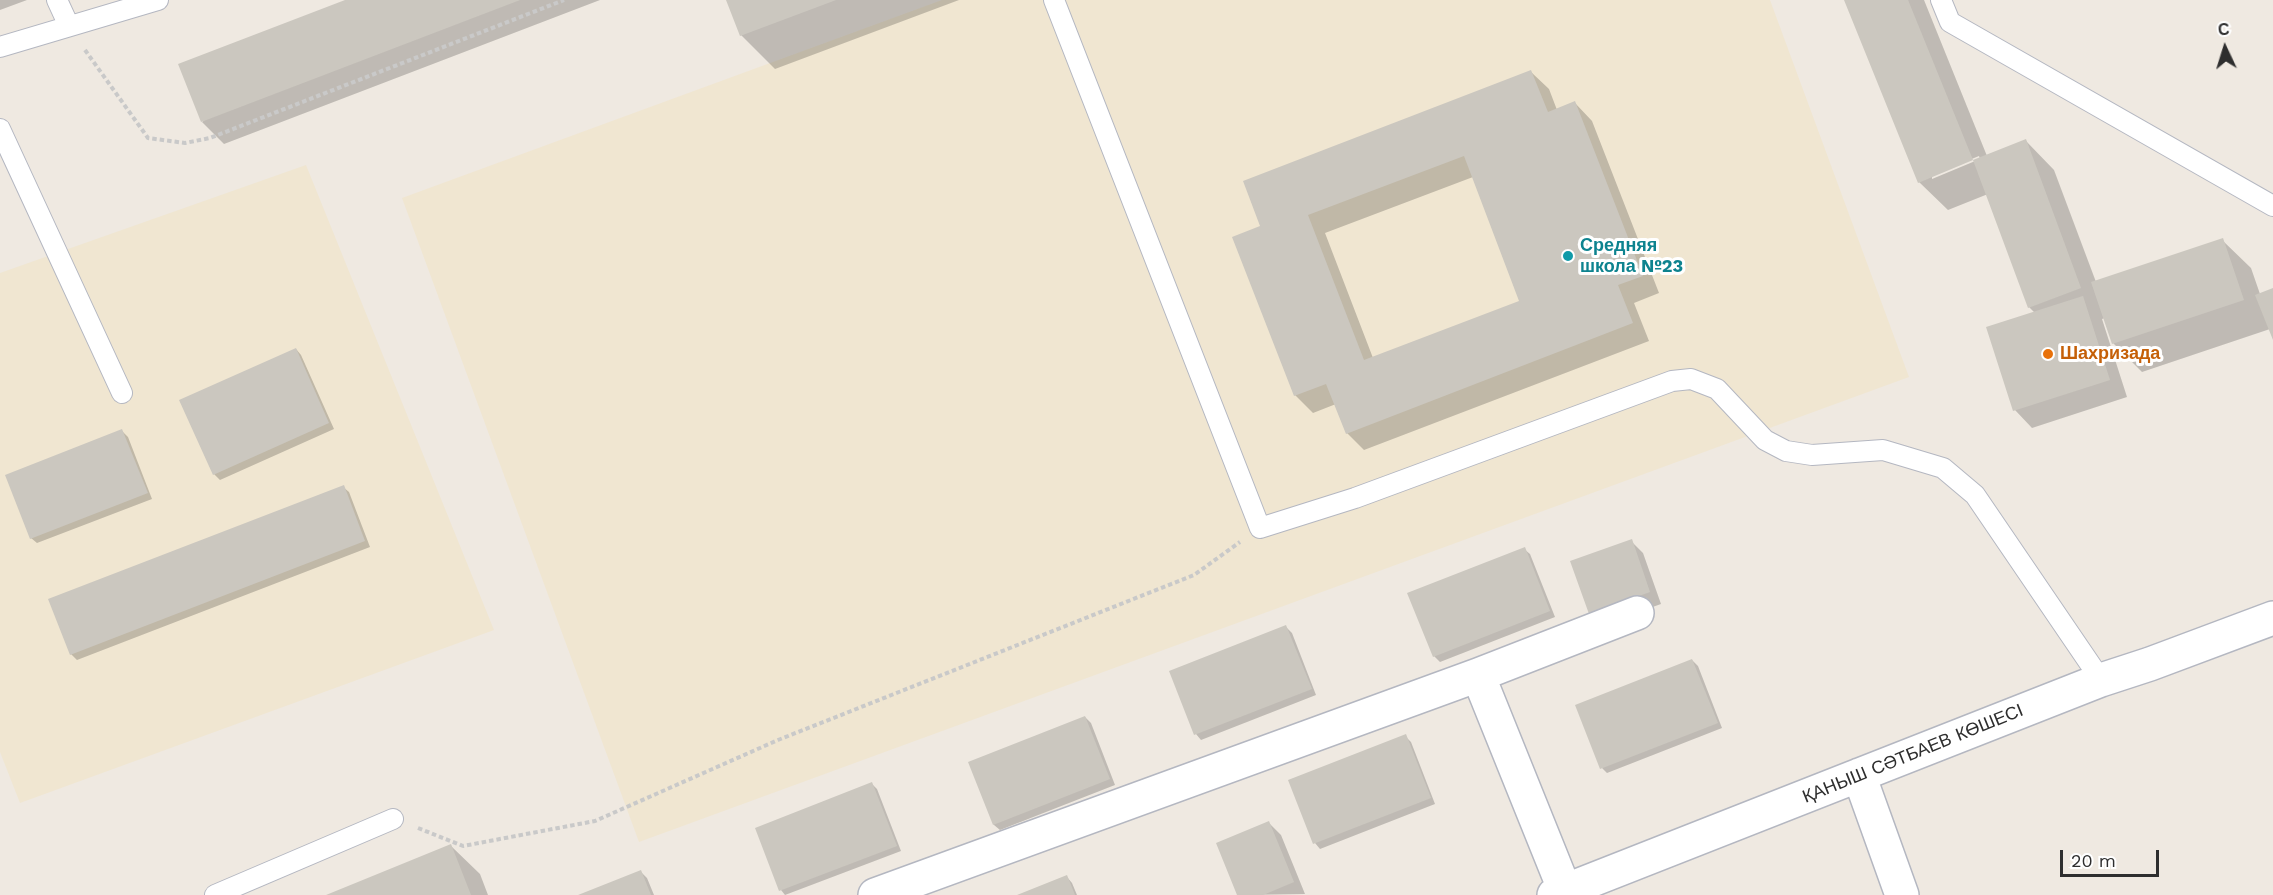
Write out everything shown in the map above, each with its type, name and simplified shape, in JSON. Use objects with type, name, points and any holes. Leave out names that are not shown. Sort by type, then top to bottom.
[{"type":"street","points":[[875,895],[1478,675],[1637,612]]},
{"type":"street","name":"ҚАНЫШ СӘТБАЕВ КӨШЕСІ","points":[[1560,893],[2101,680],[2273,618]]},
{"type":"street","points":[[1478,675],[1560,893]]},
{"type":"street","points":[[1859,776],[1902,895]]},
{"type":"lane","points":[[57,0],[69,26]]},
{"type":"lane","points":[[0,46],[158,0]]},
{"type":"lane","points":[[1054,0],[1260,528],[1354,498],[1672,381],[1691,379],[1717,389],[1764,440],[1786,451],[1812,455],[1883,450],[1943,468],[1975,495],[2101,680]]},
{"type":"lane","points":[[1941,0],[1950,22],[2273,206]]},
{"type":"lane","points":[[0,129],[122,393]]},
{"type":"lane","points":[[215,895],[393,819]]},
{"type":"path","points":[[69,26],[148,138],[185,143],[210,138],[564,0]]},
{"type":"path","points":[[393,819],[463,846],[595,821],[778,740],[1194,574],[1260,528]]},
{"type":"shaded area","points":[[942,0],[1770,0],[1909,377],[639,842],[402,198]]},
{"type":"shaded area","points":[[306,165],[494,630],[20,803],[0,752],[0,273]]},
{"type":"building","points":[[345,0],[520,0],[201,122],[178,64]]},
{"type":"building","points":[[726,0],[836,0],[740,36]]},
{"type":"building","points":[[1844,0],[1908,0],[1973,160],[1918,183]]},
{"type":"building","name":"Средняя школа №23","points":[[1531,70],[1548,112],[1575,101],[1643,276],[1618,285],[1633,323],[1346,434],[1326,384],[1294,396],[1232,237],[1260,226],[1243,181]],"holes":[[[1464,156],[1519,301],[1364,360],[1308,215]]]},
{"type":"building","points":[[2026,139],[2081,288],[2028,308],[1973,160]]},
{"type":"building","points":[[2223,238],[2244,300],[2112,344],[2091,282]]},
{"type":"building","points":[[2273,288],[2273,340],[2255,295]]},
{"type":"building","name":"Шахризада","points":[[2083,296],[2110,380],[2013,411],[1986,327]]},
{"type":"building","points":[[296,348],[329,423],[213,475],[179,400]]},
{"type":"building","points":[[122,429],[148,493],[30,539],[5,475]]},
{"type":"building","points":[[344,485],[365,541],[70,655],[48,599]]},
{"type":"building","points":[[1632,539],[1650,592],[1589,614],[1570,561]]},
{"type":"building","points":[[1525,547],[1550,611],[1433,657],[1407,593]]},
{"type":"building","points":[[1286,625],[1312,689],[1194,735],[1169,671]]},
{"type":"building","points":[[1692,659],[1718,723],[1600,769],[1575,705]]},
{"type":"building","points":[[1085,716],[1110,779],[993,825],[968,762]]},
{"type":"building","points":[[1406,734],[1431,798],[1313,844],[1288,780]]},
{"type":"building","points":[[872,782],[897,846],[779,891],[755,828]]},
{"type":"building","points":[[1269,821],[1294,882],[1263,895],[1237,895],[1216,843]]},
{"type":"building","points":[[451,844],[471,895],[326,895]]},
{"type":"building","points":[[641,870],[651,895],[578,895]]},
{"type":"building","points":[[1067,875],[1075,895],[1017,895]]},
{"type":"place","name":"Средняя школа №23","points":[[1568,256]]},
{"type":"place","name":"Шахризада","points":[[2048,354]]}]
